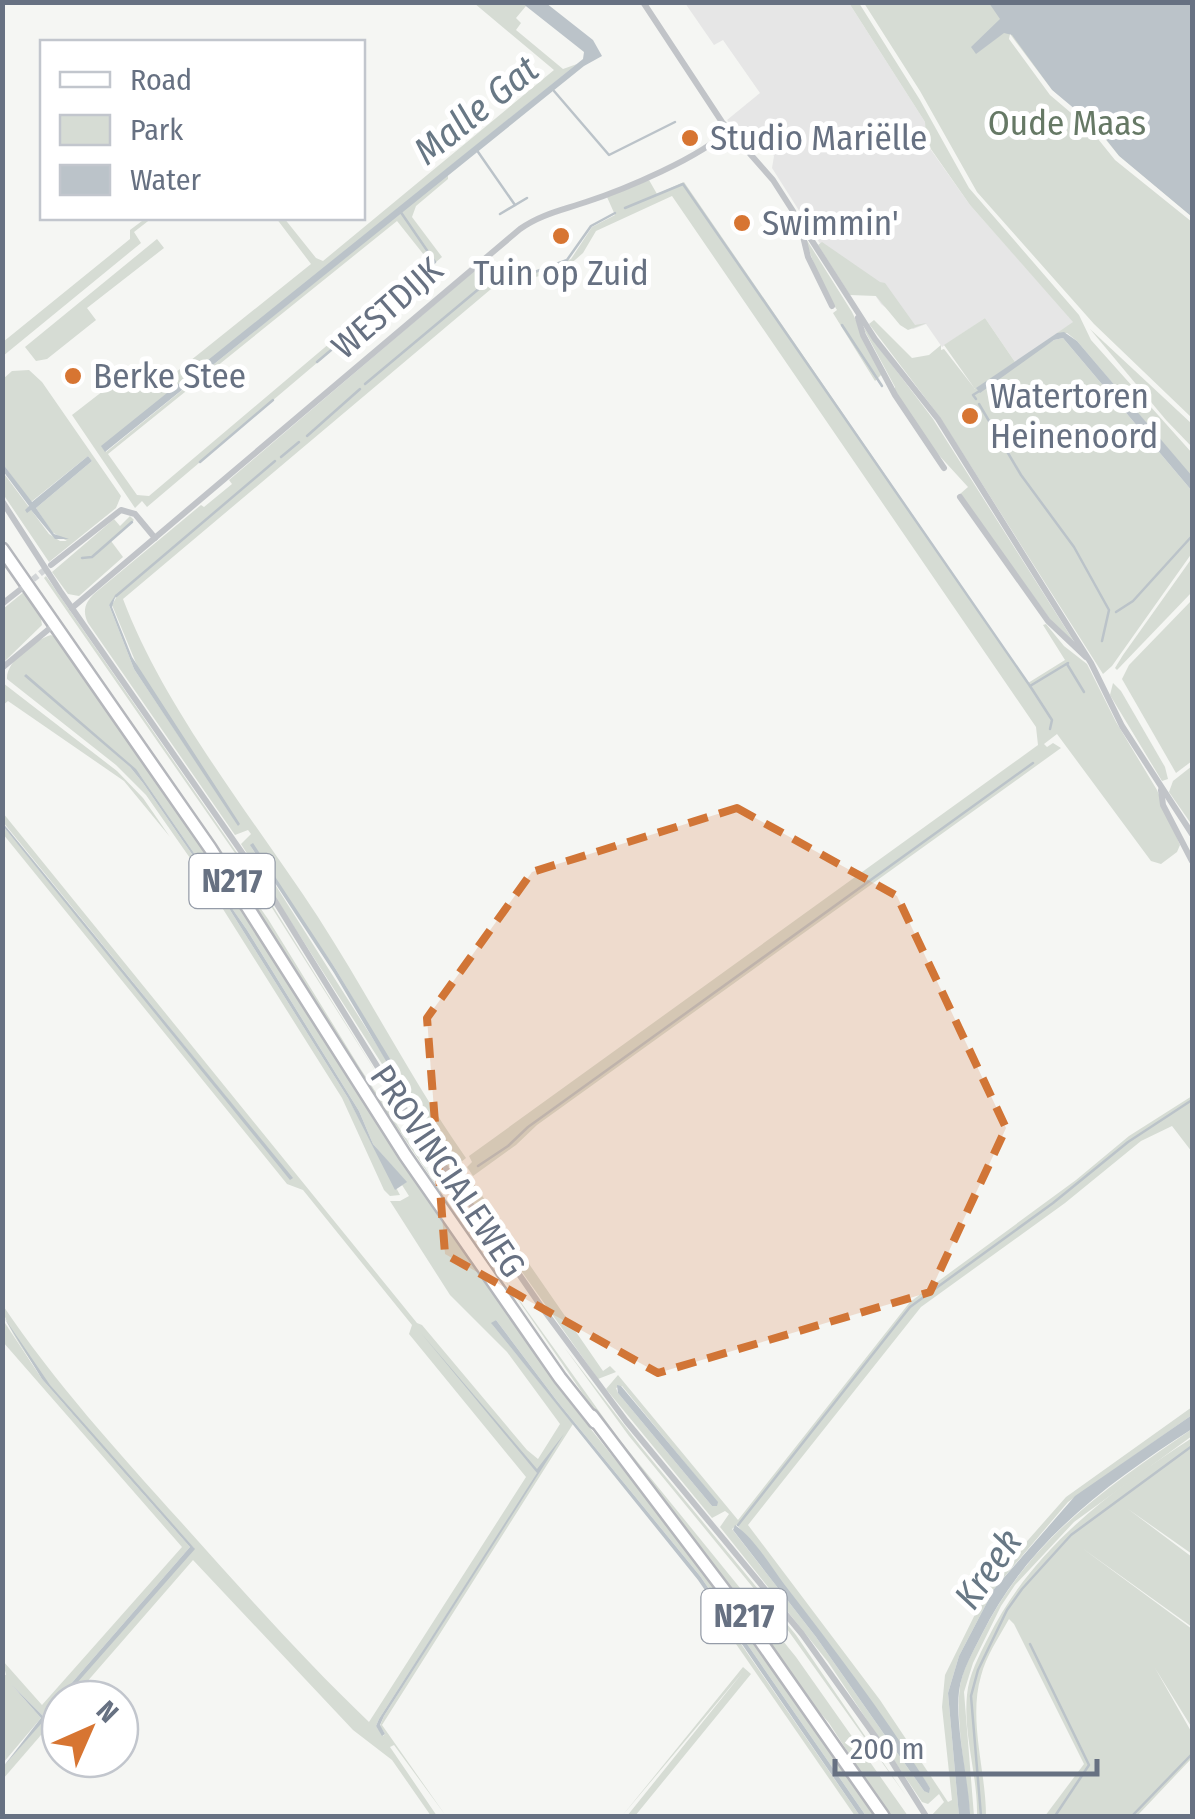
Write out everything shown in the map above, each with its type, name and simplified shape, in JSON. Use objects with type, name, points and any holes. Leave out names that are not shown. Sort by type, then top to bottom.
[{"type":"main road","name":"PROVINCIALEWEG","points":[[2,549],[210,848],[386,1123],[596,1422],[732,1599],[883,1816]]},
{"type":"street","points":[[642,2],[728,130],[762,166],[889,359],[938,419],[1088,657],[1118,720],[1192,833]]},
{"type":"street","name":"WESTDIJK","points":[[72,608],[520,228],[645,178],[717,140],[728,130]]},
{"type":"street","points":[[800,223],[808,257],[832,306]]},
{"type":"street","points":[[857,312],[861,331],[892,390],[944,468]]},
{"type":"street","points":[[960,497],[1048,621],[1068,644],[1088,657]]},
{"type":"street","name":"PROVINCIALEWEG","points":[[2,501],[270,893],[402,1106],[542,1309],[626,1421],[802,1634],[882,1746],[926,1816]]},
{"type":"street","points":[[51,565],[120,510],[135,514],[155,538]]},
{"type":"street","points":[[2,604],[21,590]]},
{"type":"street","points":[[2,668],[55,624]]},
{"type":"street","points":[[1161,786],[1163,805],[1192,861]]},
{"type":"highlighted area","points":[[737,808],[897,896],[1006,1128],[930,1292],[658,1373],[445,1254],[427,1018],[532,872]]},
{"type":"shaded area","points":[[685,3],[849,3],[925,122],[926,143],[970,205],[1074,322],[1015,362],[985,318],[942,347],[926,324],[913,329],[875,295],[852,294],[772,168],[774,156],[762,138],[744,139],[727,120],[760,93],[723,40],[714,45]]},
{"type":"green space","points":[[474,3],[526,6],[516,18],[521,23],[516,30],[563,69],[577,64],[102,447],[106,452],[448,174],[448,179],[416,206],[412,217],[442,257],[147,507],[142,501],[135,508],[72,415],[103,391],[96,381],[117,365],[126,377],[138,367],[155,389],[311,264],[278,220],[286,220],[316,258],[323,261],[554,70]],"holes":[[[397,221],[428,260],[149,496],[137,495],[108,454]]]},
{"type":"green space","points":[[849,3],[859,3],[969,188],[1079,315],[1091,340],[1192,453],[1192,477],[1077,341],[1067,333],[1057,333],[1073,322],[970,205],[926,142],[925,122]]},
{"type":"green space","name":"Oude Maas","points":[[864,3],[1059,3],[1192,164],[1192,418],[1094,324],[977,192]]},
{"type":"green space","points":[[649,180],[657,194],[684,182],[1028,683],[1065,660],[1043,625],[1046,624],[1064,646],[1087,664],[1157,790],[1180,845],[1161,864],[1151,861],[1057,734],[1044,744],[1047,747],[1053,743],[1061,748],[537,1125],[473,1176],[467,1167],[472,1162],[469,1156],[1038,745],[1036,727],[672,196],[596,231],[583,253],[567,267],[551,274],[497,284],[123,599],[140,640],[186,721],[318,917],[466,1158],[455,1167],[448,1167],[241,844],[251,834],[248,830],[235,835],[88,623],[86,607],[95,593],[232,484],[229,480],[488,259],[500,279],[543,271],[571,259],[592,227],[615,215],[607,197]],"holes":[[[117,596],[112,605],[138,668],[239,826],[134,669],[109,605]],[[250,845],[335,968],[451,1162]]]},
{"type":"green space","points":[[149,220],[134,232],[141,243],[3,356],[3,342],[130,239],[130,230]]},
{"type":"green space","points":[[803,234],[852,312],[882,374],[875,381],[833,313],[837,310],[823,288]]},
{"type":"green space","points":[[157,239],[164,248],[87,308],[96,320],[47,359],[36,361],[25,347]]},
{"type":"green space","points":[[822,242],[885,283],[915,325],[927,323],[908,330],[876,296],[850,295],[818,245]]},
{"type":"green space","points":[[985,318],[1015,362],[977,388],[1063,338],[1192,491],[1192,553],[1103,674],[939,416],[869,324],[874,320],[912,358],[929,355],[941,345],[941,350],[975,389],[944,345]]},
{"type":"green space","points":[[861,324],[933,419],[1078,648],[1058,630],[960,494],[968,487],[936,452],[895,392]]},
{"type":"green space","points":[[1090,329],[1192,424],[1192,447],[1166,420]]},
{"type":"green space","points":[[29,370],[42,382],[121,496],[116,508],[49,562],[3,494],[2,471],[49,534],[67,541],[52,532],[36,508],[92,461],[88,456],[31,502],[3,464],[3,379],[12,371]]},
{"type":"green space","points":[[130,516],[134,520],[111,541],[123,557],[79,596],[68,594],[52,572],[114,519],[120,526]]},
{"type":"green space","points":[[1192,558],[1192,592],[1117,670],[1123,655]]},
{"type":"green space","points":[[46,576],[264,892],[384,1085],[262,892]]},
{"type":"green space","points":[[35,585],[268,919],[451,1207],[366,1082],[219,851]]},
{"type":"green space","points":[[25,591],[40,613],[42,625],[3,663],[3,609]]},
{"type":"green space","points":[[1192,600],[1192,761],[1176,773],[1122,679],[1129,665]]},
{"type":"green space","points":[[51,635],[60,640],[178,809],[554,1383],[710,1578],[878,1816],[866,1816],[700,1576],[496,1320],[492,1324],[573,1424],[382,1725],[446,1816],[394,1745],[390,1747],[437,1816],[431,1816],[392,1760],[353,1730],[193,1560],[89,1679],[79,1679],[194,1548],[53,1390],[9,1326],[2,1304],[43,1362],[111,1443],[273,1624],[369,1722],[526,1477],[409,1334],[412,1325],[303,1190],[287,1184],[3,834],[3,826],[292,1178],[3,822],[3,813],[417,1323],[527,1450],[538,1459],[560,1424],[507,1352],[450,1295],[390,1201],[409,1196],[402,1185],[406,1182],[373,1144],[359,1111],[247,930],[140,775],[26,674],[143,783],[225,902],[348,1098],[400,1195],[390,1196],[384,1190],[342,1098],[199,871],[146,795],[116,765],[7,679],[11,665],[30,646]],"holes":[[[534,1479],[380,1726],[383,1736],[376,1726],[379,1719]]]},
{"type":"green space","points":[[3,683],[117,771],[143,798],[170,837],[124,781],[8,701],[3,705]]},
{"type":"green space","points":[[1113,683],[1165,767],[1168,779],[1162,781],[1110,695]]},
{"type":"green space","points":[[1192,766],[1192,825],[1169,792],[1173,781]]},
{"type":"green space","points":[[1192,1096],[1192,1152],[1172,1126],[1141,1141],[1065,1203],[921,1307],[748,1525],[880,1700],[948,1802],[952,1800],[942,1707],[945,1675],[991,1582],[1066,1497],[1192,1407],[1192,1415],[1068,1502],[994,1589],[959,1656],[948,1693],[959,1816],[931,1816],[944,1802],[939,1794],[928,1804],[922,1802],[828,1662],[720,1527],[729,1514],[725,1511],[712,1518],[606,1389],[618,1375],[738,1520],[910,1302],[1076,1180],[1129,1136]],"holes":[[[622,1386],[717,1502],[717,1506],[712,1506],[618,1393],[616,1388]],[[737,1525],[826,1640],[930,1788],[924,1791],[816,1637],[732,1529]]]},
{"type":"green space","points":[[461,1172],[469,1177],[603,1371],[610,1366],[616,1372],[598,1379],[456,1179]]},
{"type":"green space","points":[[497,1269],[619,1439],[796,1657],[908,1816],[889,1816],[829,1723],[592,1407]]},
{"type":"green space","points":[[3,1320],[42,1379],[190,1547],[75,1679],[65,1679],[182,1547],[3,1342]]},
{"type":"green space","points":[[564,1347],[796,1635],[906,1796],[787,1629],[629,1436]]},
{"type":"green space","points":[[1192,1429],[1192,1436],[1074,1522],[1015,1585],[1001,1606],[973,1663],[964,1692],[974,1816],[970,1816],[960,1733],[960,1686],[969,1660],[1001,1601],[1022,1571],[1072,1518]]},
{"type":"green space","points":[[1192,1438],[1192,1554],[1128,1509],[1192,1557],[1192,1627],[1082,1548],[1192,1629],[1192,1728],[1155,1668],[1192,1733],[1192,1758],[1137,1816],[1045,1816],[1084,1764],[1009,1619],[986,1661],[977,1693],[986,1816],[977,1816],[967,1695],[978,1658],[1006,1606],[1050,1549],[1076,1524],[1131,1479]]},
{"type":"green space","points":[[730,1628],[860,1816],[855,1816],[727,1631]]},
{"type":"green space","points":[[3,1661],[40,1703],[40,1713],[11,1684],[40,1719],[3,1763],[2,1674],[6,1675]]},
{"type":"green space","points":[[743,1667],[751,1674],[635,1816],[627,1816],[743,1672],[622,1816]]},
{"type":"green space","points":[[40,1724],[40,1736],[3,1779],[3,1767]]},
{"type":"water","points":[[522,3],[546,3],[593,40],[602,56],[584,66],[105,452],[101,446],[583,59],[584,52]]},
{"type":"water","points":[[989,3],[1192,3],[1192,217],[1119,156],[1052,90],[1012,35],[1004,33],[976,54],[971,47],[1000,19]]},
{"type":"water","points":[[1064,332],[1077,341],[1192,476],[1192,491],[1063,338],[1054,340],[980,393],[976,388]]},
{"type":"water","points":[[88,456],[92,461],[36,508],[54,534],[69,539],[55,539],[31,510],[27,513],[29,506],[3,471],[3,464],[32,502]]},
{"type":"water","points":[[116,594],[112,607],[132,657],[238,826],[134,669],[109,605]]},
{"type":"water","points":[[26,674],[136,769],[247,930],[359,1111],[373,1144],[407,1182],[395,1190],[348,1098],[225,902],[143,783]]},
{"type":"water","points":[[2,822],[293,1178],[290,1180]]},
{"type":"water","points":[[253,843],[335,968],[453,1163],[415,1110],[334,973],[250,845]]},
{"type":"water","points":[[3,1316],[50,1385],[195,1549],[81,1679],[75,1679],[190,1547],[42,1379]]},
{"type":"water","points":[[496,1320],[700,1576],[866,1816],[860,1816],[698,1580],[491,1323]]},
{"type":"water","points":[[421,1333],[537,1469],[564,1434],[384,1716],[380,1725],[385,1734],[382,1736],[376,1726],[379,1719],[537,1473]]},
{"type":"water","points":[[617,1385],[718,1502],[717,1506],[712,1506],[618,1393]]},
{"type":"water","points":[[1192,1415],[1192,1429],[1072,1517],[1000,1601],[960,1683],[959,1720],[970,1816],[959,1816],[948,1693],[959,1656],[994,1589],[1075,1496]]},
{"type":"water","points":[[735,1525],[761,1552],[860,1684],[930,1788],[929,1793],[733,1530]]},
{"type":"water","points":[[40,1719],[40,1725],[3,1767]]},
{"type":"pier","points":[[1010,34],[1052,90],[1094,125],[1119,156],[1192,217],[1192,222],[1115,160],[1090,129],[1050,95],[1009,39]]},
{"type":"waterway","name":"Malle Gat","points":[[554,91],[609,155],[675,122]]},
{"type":"waterway","name":"Malle Gat","points":[[476,149],[515,205]]},
{"type":"waterway","points":[[625,208],[683,184],[1030,686]]},
{"type":"waterway","points":[[500,214],[527,198]]},
{"type":"waterway","points":[[317,362],[435,262],[400,211]]},
{"type":"waterway","points":[[500,276],[532,273],[567,260],[591,226],[615,213]]},
{"type":"waterway","points":[[365,384],[493,277]]},
{"type":"waterway","points":[[842,325],[882,386]]},
{"type":"waterway","points":[[307,436],[360,389]]},
{"type":"waterway","points":[[976,399],[973,395],[981,390]]},
{"type":"waterway","points":[[200,462],[273,400]]},
{"type":"waterway","points":[[979,404],[1021,475],[1074,547],[1109,610],[1102,641]]},
{"type":"waterway","points":[[281,457],[299,442]]},
{"type":"waterway","points":[[116,596],[275,461]]},
{"type":"waterway","points":[[82,558],[92,557],[132,522]]},
{"type":"waterway","points":[[1116,612],[1133,601],[1192,536]]},
{"type":"waterway","points":[[1050,729],[1052,720],[1030,686],[1068,663]]},
{"type":"waterway","points":[[1067,664],[1084,692]]},
{"type":"waterway","points":[[478,1166],[1033,763]]},
{"type":"waterway","points":[[738,1525],[910,1307],[1053,1203],[1128,1142],[1192,1100]]},
{"type":"waterway","name":"Kreek","points":[[981,1816],[971,1696],[978,1670],[1007,1610],[1071,1535],[1192,1446]]},
{"type":"waterway","points":[[1030,1644],[1089,1765],[1055,1816]]},
{"type":"waterway","points":[[1132,1816],[1192,1754]]},
{"type":"tunnel","points":[[26,585],[47,568]]},
{"type":"place","name":"Studio Mariëlle","points":[[690,138]]},
{"type":"place","name":"Swimmin'","points":[[742,223]]},
{"type":"place","name":"Tuin op Zuid","points":[[561,236]]},
{"type":"place","name":"Berke Stee","points":[[73,376]]},
{"type":"place","name":"Watertoren Heinenoord","points":[[970,416]]}]
